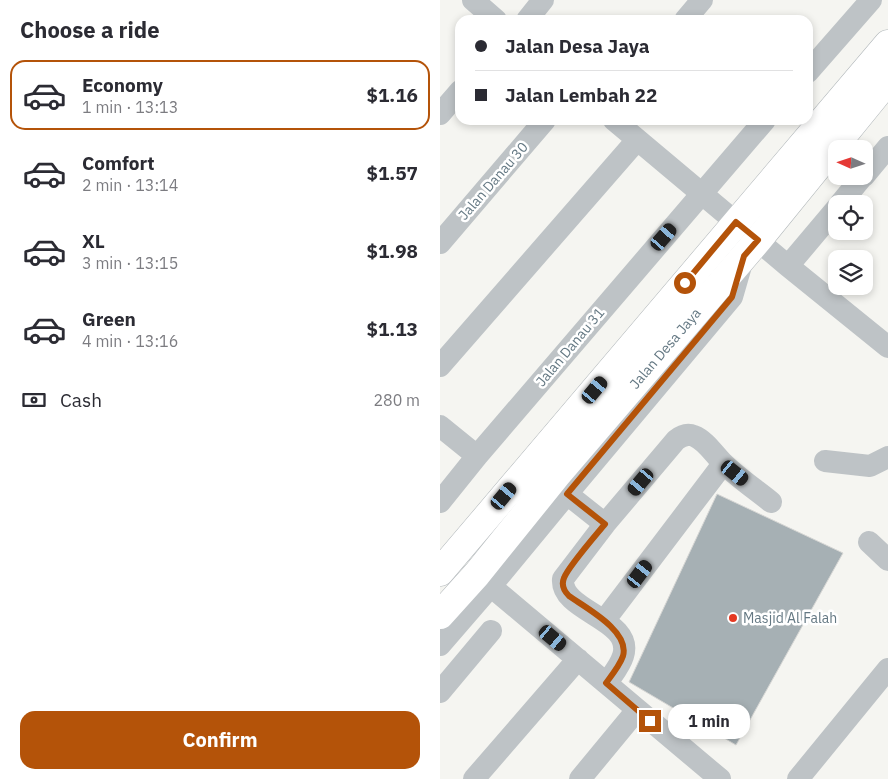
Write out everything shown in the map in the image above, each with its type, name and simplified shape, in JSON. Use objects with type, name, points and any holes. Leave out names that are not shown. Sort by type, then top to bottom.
[{"type":"main road","name":"Jalan Desa Jaya","points":[[440,572],[888,44]]},
{"type":"main road","name":"Jalan Desa Jaya","points":[[440,615],[484,580],[556,476],[751,248],[888,80]]},
{"type":"street","points":[[473,0],[490,15]]},
{"type":"street","points":[[531,15],[543,0]]},
{"type":"street","points":[[689,15],[702,0]]},
{"type":"street","points":[[813,66],[871,0]]},
{"type":"street","points":[[440,114],[455,96]]},
{"type":"street","name":"Jalan Danau 30","points":[[440,243],[541,125]]},
{"type":"street","points":[[620,125],[736,222],[751,248],[788,266],[888,347]]},
{"type":"street","name":"Jalan Danau 31","points":[[440,502],[477,456],[761,125]]},
{"type":"street","points":[[440,366],[637,140]]},
{"type":"street","points":[[873,165],[888,147]]},
{"type":"street","points":[[848,195],[856,185]]},
{"type":"street","points":[[788,266],[828,218]]},
{"type":"street","points":[[440,645],[484,580],[567,494],[732,297],[751,248]]},
{"type":"street","points":[[440,426],[477,456]]},
{"type":"street","points":[[606,683],[620,662],[624,649],[620,636],[604,621],[569,596],[563,585],[566,574],[605,524],[681,436],[687,434],[699,439],[723,464],[771,502]]},
{"type":"street","points":[[825,460],[870,466],[888,456]]},
{"type":"street","points":[[604,621],[723,464]]},
{"type":"street","points":[[567,494],[605,524]]},
{"type":"street","points":[[870,542],[888,560]]},
{"type":"street","points":[[484,580],[637,710],[695,772],[720,779]]},
{"type":"street","points":[[440,692],[491,631]]},
{"type":"street","points":[[474,779],[578,659]]},
{"type":"street","points":[[798,779],[888,669]]},
{"type":"street","points":[[580,779],[637,710]]},
{"type":"building","name":"Masjid Al Falah","points":[[717,494],[843,553],[736,745],[629,682]]},
{"type":"place","name":"Masjid Al Falah","points":[[733,618]]},
{"type":"route","points":[[650,721],[606,683],[623,656],[623,642],[620,636],[604,621],[565,592],[563,579],[605,524],[580,502],[567,494],[732,297],[744,256],[758,240],[736,222],[685,283]]}]
